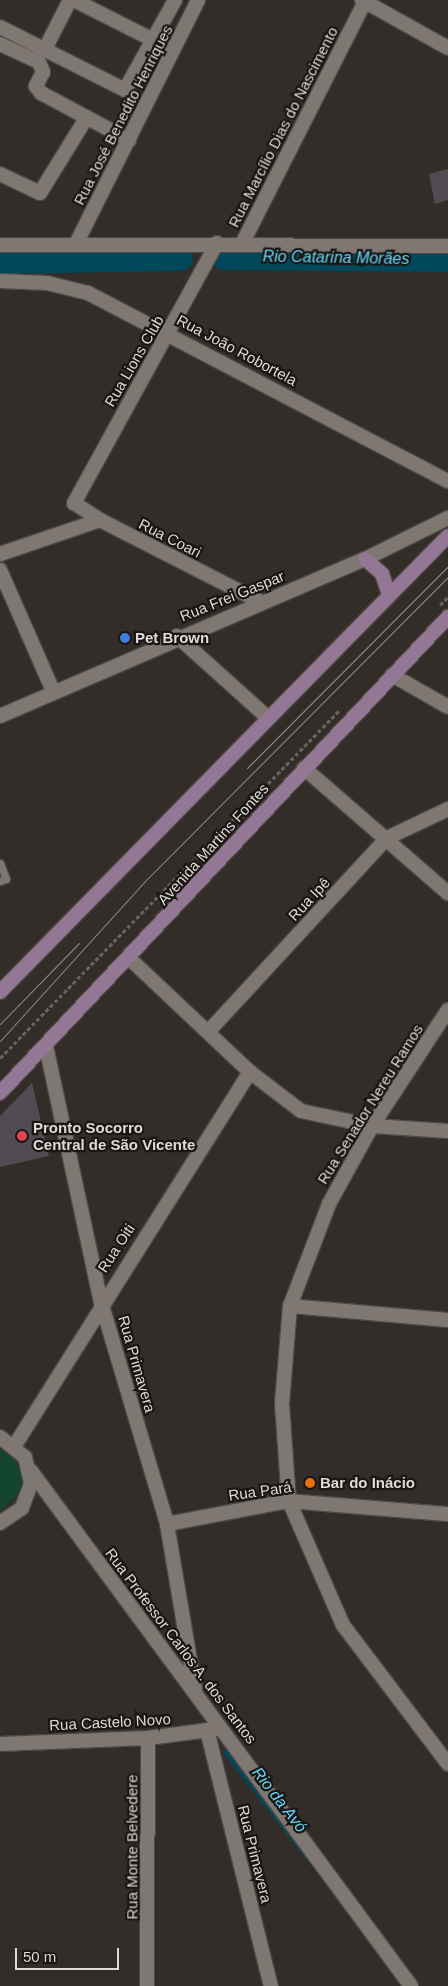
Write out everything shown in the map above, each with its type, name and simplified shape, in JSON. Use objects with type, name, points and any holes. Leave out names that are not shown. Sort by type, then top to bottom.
[{"type":"main road","points":[[0,992],[266,716],[448,536]]},
{"type":"main road","points":[[365,559],[382,574],[389,594]]},
{"type":"main road","name":"Avenida Martins Fontes","points":[[0,1093],[130,959],[304,768],[448,616]]},
{"type":"street","points":[[45,49],[70,0]]},
{"type":"street","points":[[74,0],[173,50]]},
{"type":"street","points":[[0,27],[120,90],[130,85],[175,0]]},
{"type":"street","name":"Rua José Benedito Henriques","points":[[76,244],[198,0]]},
{"type":"street","points":[[364,1],[448,48]]},
{"type":"street","name":"Rua Marcílio Dias do Nascimento","points":[[244,242],[364,1]]},
{"type":"street","points":[[0,44],[43,67],[36,90],[129,140]]},
{"type":"street","points":[[0,174],[40,193],[87,117]]},
{"type":"street","points":[[0,245],[76,244],[215,247],[244,242],[448,246]]},
{"type":"street","name":"Rua Lions Club","points":[[76,494],[170,333],[215,247]]},
{"type":"street","name":"Rua João Robortela","points":[[0,281],[47,283],[88,293],[170,333],[448,481]]},
{"type":"street","name":"Rua Coari","points":[[76,494],[74,503],[100,520],[261,602]]},
{"type":"street","name":"Rua Frei Gaspar","points":[[0,716],[177,636],[365,559],[448,518]]},
{"type":"street","points":[[0,554],[100,520]]},
{"type":"street","points":[[0,570],[54,692]]},
{"type":"street","points":[[177,636],[266,716]]},
{"type":"street","points":[[392,675],[448,707]]},
{"type":"street","points":[[304,768],[387,838],[448,893]]},
{"type":"street","name":"Rua Ipê","points":[[208,1032],[387,838],[448,808]]},
{"type":"street","points":[[130,959],[250,1072],[301,1111],[372,1126],[448,1131]]},
{"type":"street","name":"Rua Senador Nereu Ramos","points":[[448,1010],[372,1126],[328,1204],[290,1306],[282,1404],[289,1501],[343,1625],[448,1764]]},
{"type":"street","name":"Rua Primavera","points":[[46,1046],[101,1302],[166,1524],[196,1690]]},
{"type":"street","name":"Rua Oiti","points":[[15,1445],[101,1302],[250,1072]]},
{"type":"street","points":[[290,1306],[448,1320]]},
{"type":"street","points":[[0,1438],[15,1445]]},
{"type":"street","name":"Rua Professor Carlos A. dos Santos","points":[[15,1445],[31,1471],[196,1690],[222,1729],[411,1986]]},
{"type":"street","points":[[0,1523],[22,1508],[30,1491],[31,1471]]},
{"type":"street","name":"Rua Pará","points":[[166,1524],[289,1501],[448,1514]]},
{"type":"street","name":"Rua Castelo Novo","points":[[0,1744],[148,1738],[222,1729]]},
{"type":"street","name":"Rua Primavera","points":[[207,1730],[271,1986]]},
{"type":"street","name":"Rua Monte Belvedere","points":[[147,1986],[148,1738]]},
{"type":"lane","points":[[0,863],[6,879],[0,881]]},
{"type":"path","points":[[434,611],[448,597]]},
{"type":"path","points":[[0,1058],[346,703]]},
{"type":"green space","points":[[0,1449],[16,1461],[22,1477],[19,1494],[0,1511]]},
{"type":"building","points":[[448,169],[448,200],[435,204],[429,174]]},
{"type":"building","name":"Pronto Socorro Central de São Vicente","points":[[32,1083],[49,1156],[0,1167],[0,1116]]},
{"type":"waterway","name":"Rio Catarina Morães","points":[[224,257],[448,259]]},
{"type":"waterway","name":"Rio Catarina Morães","points":[[0,261],[180,258]]},
{"type":"waterway","name":"Rio da Avó","points":[[226,1752],[307,1856]]},
{"type":"tram line","points":[[247,768],[448,566]]},
{"type":"tram line","points":[[0,1041],[148,878],[448,577]]},
{"type":"tram line","points":[[0,1024],[79,943]]},
{"type":"place","name":"Pet Brown","points":[[125,638]]},
{"type":"place","name":"Pronto Socorro Central de São Vicente","points":[[22,1136]]},
{"type":"place","name":"Bar do Inácio","points":[[310,1483]]}]
